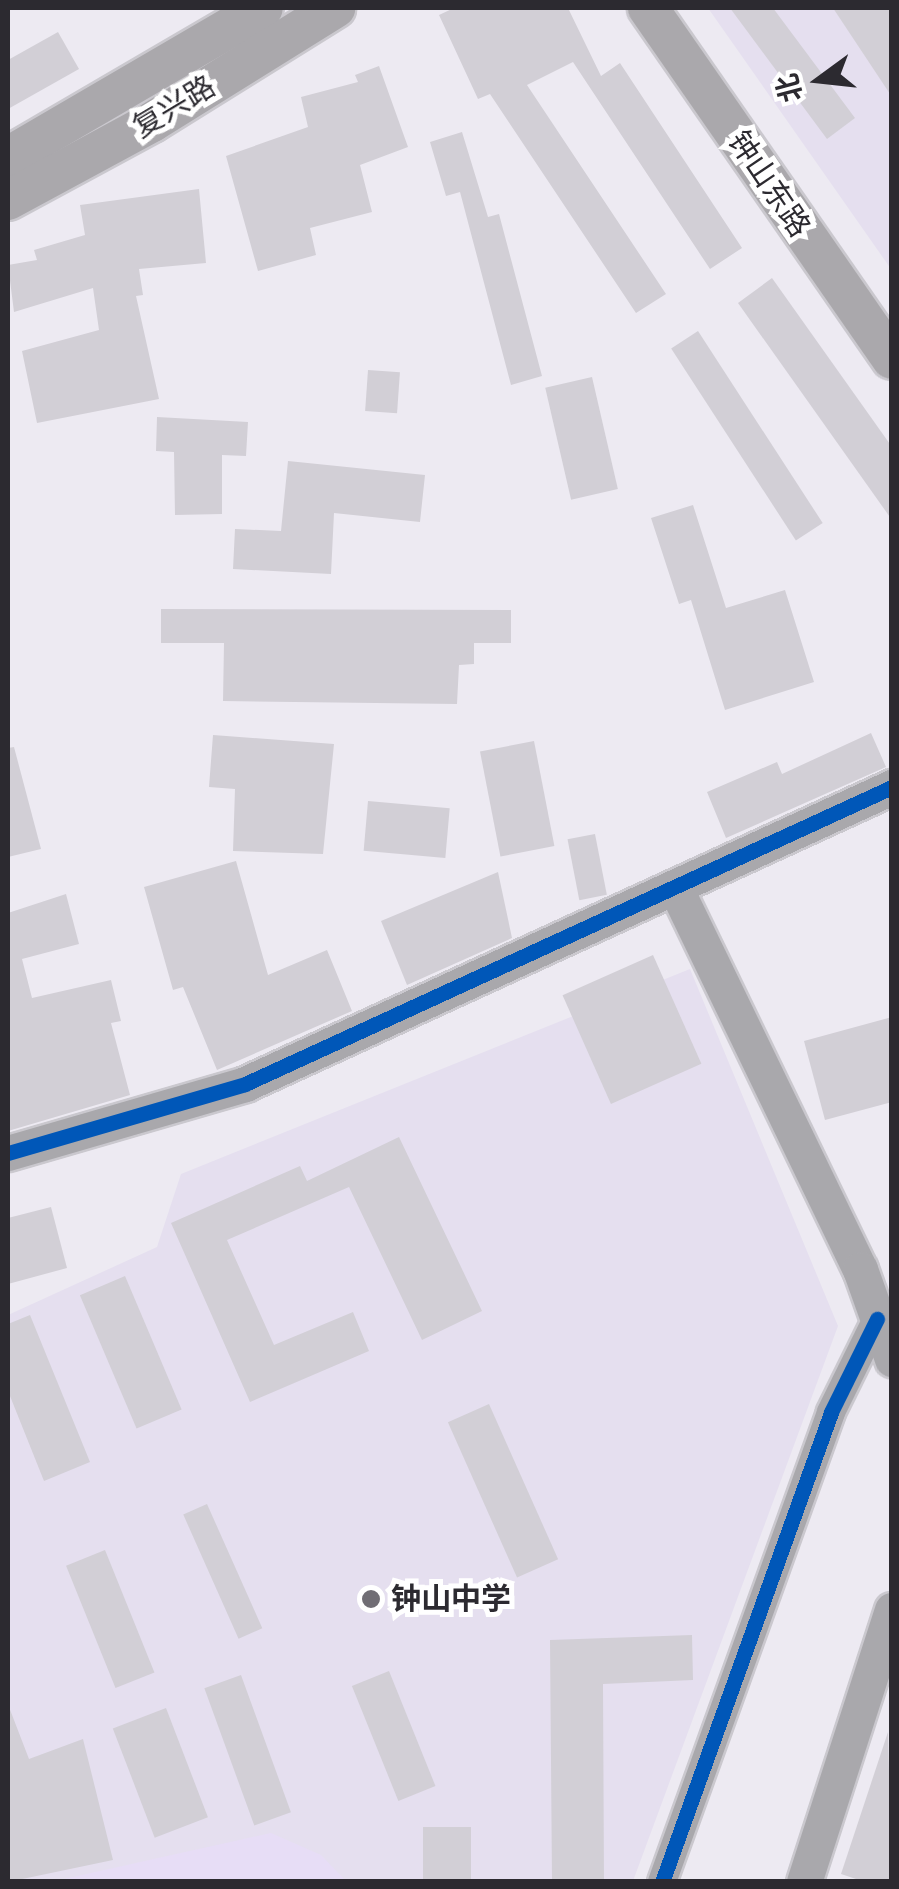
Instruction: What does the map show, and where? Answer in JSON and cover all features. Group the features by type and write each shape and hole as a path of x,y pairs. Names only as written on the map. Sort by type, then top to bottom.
{"main road":[{"name":"复兴路","path":"8,157 262,8"},
{"name":"复兴路","path":"8,200 152,122 336,8"},
{"name":"钟山东路","path":"648,8 892,360"},
{"name":"钟山东路","path":"676,8 892,322"}],"street":[{"path":"8,1153 245,1084 892,787"},
{"path":"675,886 860,1269 892,1359"},
{"path":"662,1882 831,1412 877,1320"},
{"path":"804,1882 892,1610"}],"shaded area":[{"path":"708,8 891,8 891,269"},
{"name":"钟山中学","path":"690,969 838,1326 633,1881 8,1881 8,1315 157,1247 181,1174"},
{"path":"271,1833 321,1855 346,1881 55,1881"}],"building":[{"path":"454,8 568,8 601,76 620,63 742,248 710,269 573,62 527,85 666,294 636,313 490,94 478,99 439,15"},
{"path":"730,8 773,8 855,118 827,139"},
{"path":"833,8 892,8 892,97"},
{"path":"58,32 79,69 8,109 8,60"},
{"path":"379,66 408,147 360,165 372,212 310,228 316,255 258,271 226,156 308,127 301,97 358,82 355,75"},
{"path":"462,132 488,217 499,214 542,376 511,385 460,192 446,196 430,142"},
{"path":"199,189 206,263 139,269 143,295 136,296 159,399 37,423 22,351 99,330 93,288 14,312 8,265 37,260 34,250 85,235 80,205"},
{"path":"772,278 892,447 892,520 738,303"},
{"path":"698,331 823,523 796,540 671,348"},
{"path":"368,370 400,372 397,413 365,411"},
{"path":"592,377 618,489 571,500 545,388"},
{"path":"157,417 248,422 246,456 222,455 222,514 175,515 174,452 156,451"},
{"path":"288,461 425,475 420,522 334,513 331,574 233,569 235,529 281,531"},
{"path":"693,505 726,608 785,590 814,682 725,710 691,600 679,604 651,518"},
{"path":"161,609 511,610 511,643 474,643 474,664 459,665 457,704 223,701 224,643 161,643"},
{"path":"871,733 886,767 726,838 707,792 777,762 782,774"},
{"path":"213,735 334,744 323,854 233,851 235,789 209,787"},
{"path":"534,741 554,846 500,857 480,751"},
{"path":"14,747 41,849 8,857 8,748"},
{"path":"368,801 450,808 445,858 364,851"},
{"path":"595,834 607,895 579,900 568,839"},
{"path":"236,861 268,975 327,950 352,1011 217,1070 183,987 173,990 144,887"},
{"path":"498,872 512,938 407,985 381,921"},
{"path":"66,894 79,944 22,959 32,998 111,980 121,1021 111,1023 130,1095 8,1131 8,913"},
{"path":"653,955 701,1064 611,1104 563,995"},
{"path":"892,1017 892,1102 825,1120 804,1041"},
{"path":"399,1137 482,1311 422,1340 349,1187 227,1240 274,1345 353,1312 369,1351 250,1402 171,1223 300,1166 307,1181"},
{"path":"51,1207 67,1268 8,1284 8,1218"},
{"path":"125,1276 182,1409 137,1429 80,1295"},
{"path":"30,1315 90,1462 44,1481 8,1391 8,1324"},
{"path":"489,1404 558,1559 517,1578 448,1422"},
{"path":"207,1504 262,1628 239,1639 183,1515"},
{"path":"105,1550 154,1672 116,1688 66,1566"},
{"path":"692,1635 693,1680 603,1684 604,1882 552,1882 550,1640"},
{"path":"389,1671 435,1786 398,1801 352,1686"},
{"path":"241,1675 291,1812 254,1826 204,1688"},
{"path":"9,1707 29,1759 83,1739 113,1860 8,1882"},
{"path":"166,1708 208,1817 155,1838 113,1728"},
{"path":"888,1732 892,1882 865,1882 841,1874"},
{"path":"423,1827 471,1827 471,1882 423,1882"}],"cycle path":[{"path":"8,1153 245,1084 892,787"},
{"path":"662,1882 831,1412 877,1319"}],"place":[{"name":"钟山中学","path":"371,1599"}]}
